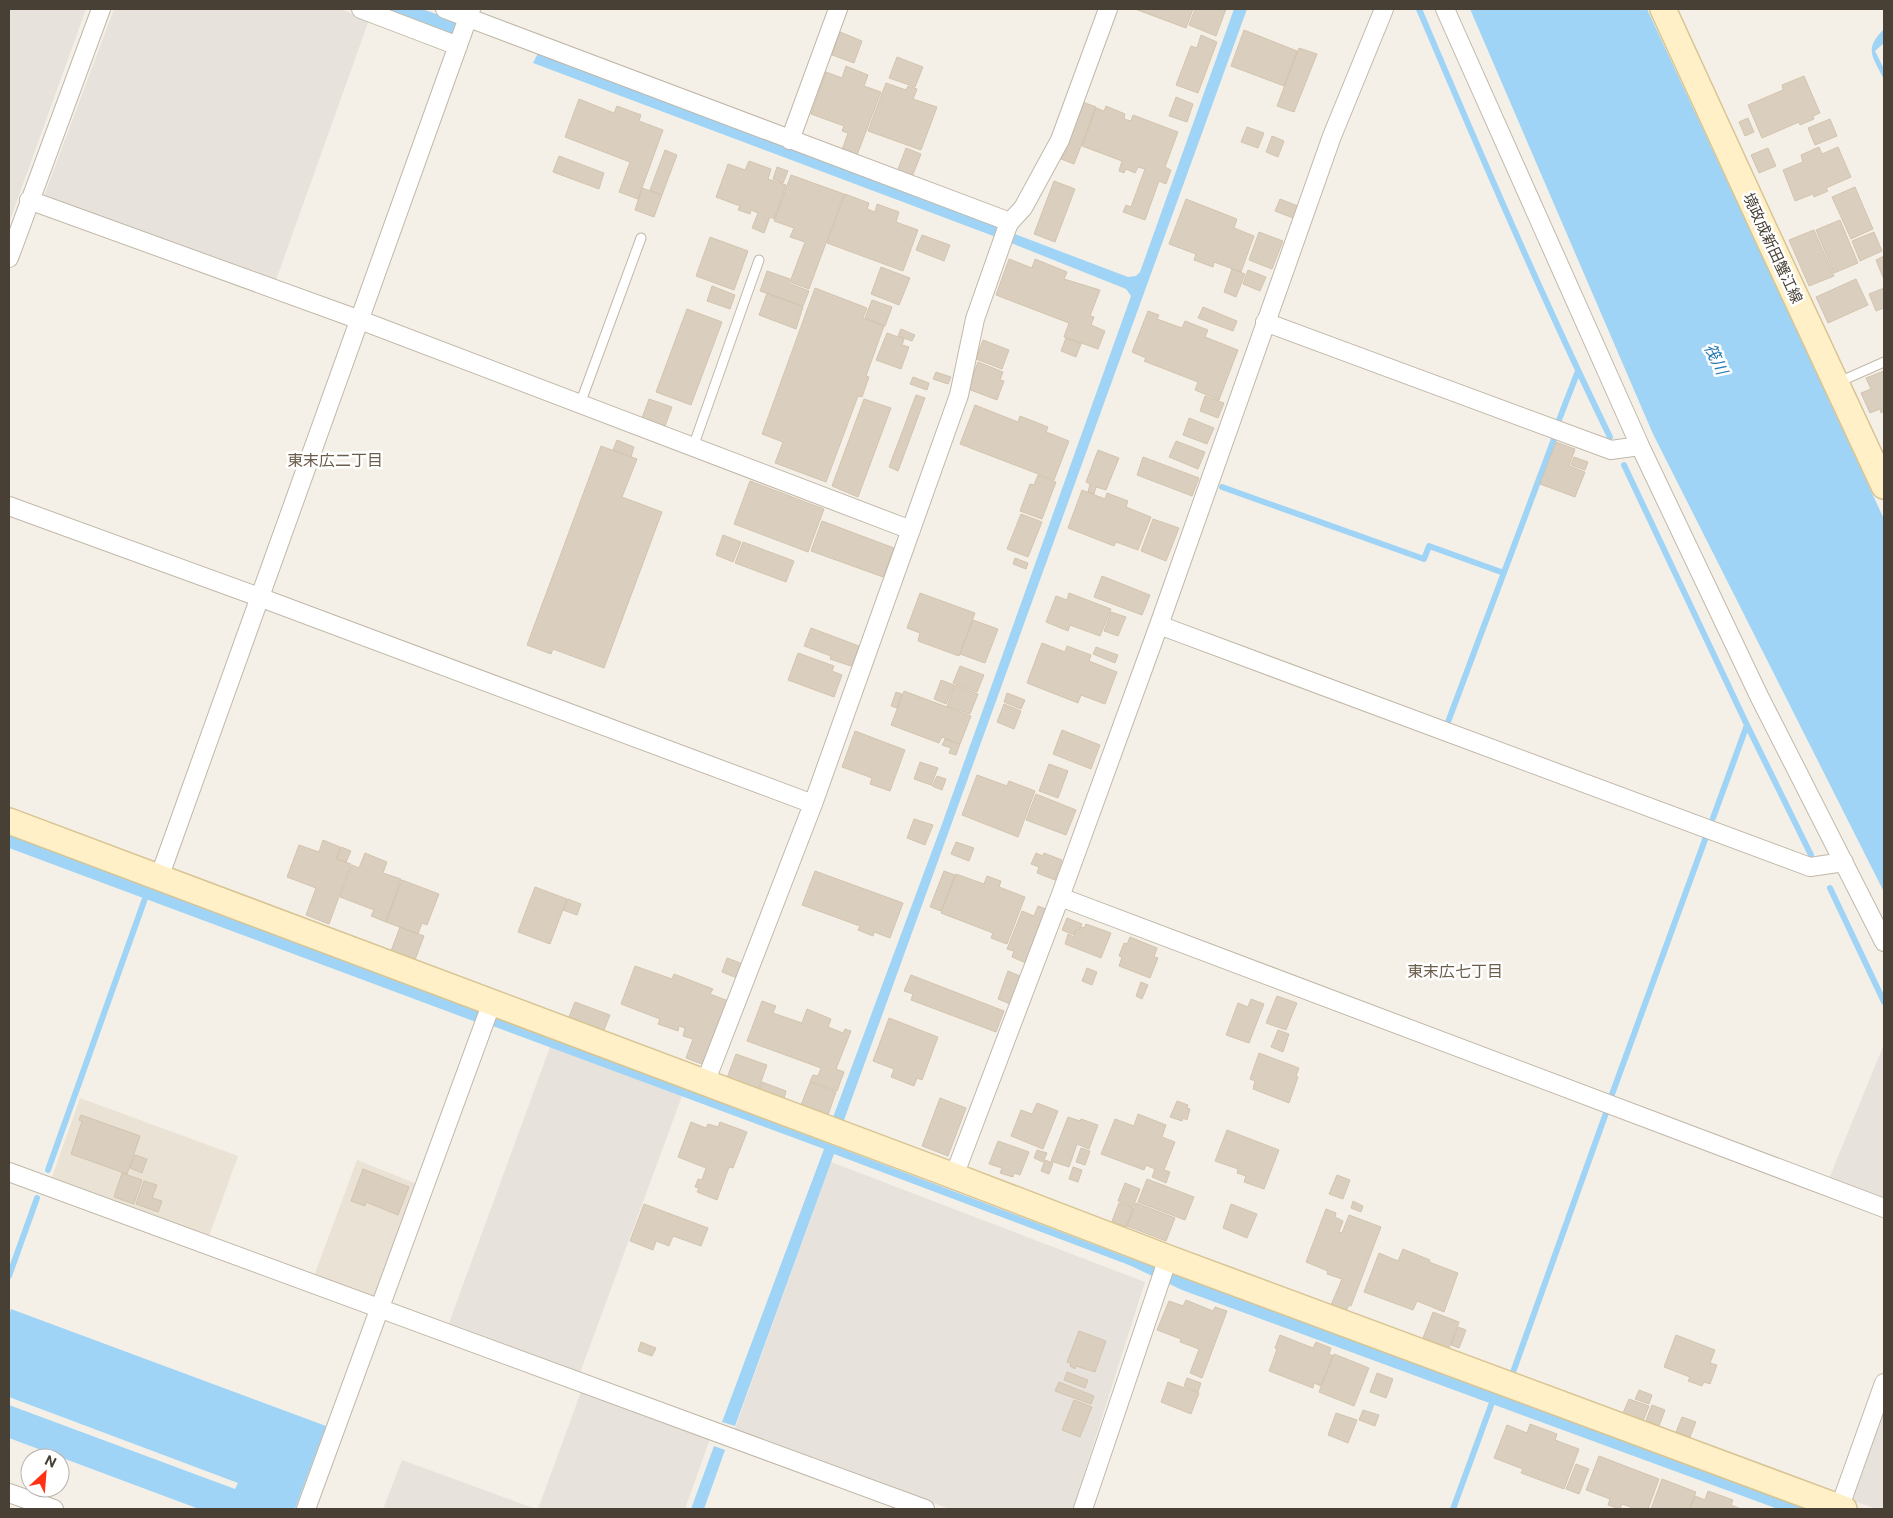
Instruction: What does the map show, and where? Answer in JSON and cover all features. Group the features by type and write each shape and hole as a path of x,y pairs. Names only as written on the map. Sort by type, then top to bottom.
{"street":[{"path":"9,258 101,9"},
{"path":"361,9 458,46"},
{"path":"445,9 470,13 790,140 1006,231"},
{"path":"790,140 838,9"},
{"path":"705,1083 813,804 959,395 975,319 1006,231 1023,208 1060,140 1108,9"},
{"path":"954,1176 1060,897 1159,625 1332,136 1384,9"},
{"path":"1445,9 1640,446 1759,696 1884,942"},
{"name":"境政成新田蟹江線","path":"1663,9 1884,486"},
{"path":"158,878 470,13"},
{"path":"29,200 360,320 911,530"},
{"path":"1265,322 1611,450 1640,446"},
{"path":"9,506 813,804"},
{"path":"1159,625 1810,867 1844,862"},
{"path":"9,821 954,1176 1166,1262 1841,1509 1884,1383"},
{"path":"1060,897 1884,1208"},
{"path":"306,1509 492,1002"},
{"path":"9,1172 925,1509"},
{"path":"1083,1509 1166,1262"},
{"path":"9,1493 54,1509"}],"lane":[{"path":"580,404 641,238"},
{"path":"693,447 759,260"},
{"path":"1836,383 1884,362"}],"shaded area":[{"path":"9,9 86,9 9,223"},
{"path":"114,9 340,9 369,20 275,283 46,199 44,196"},
{"path":"1884,1044 1884,1203 1828,1181"},
{"path":"550,1047 682,1096 580,1373 449,1323"},
{"path":"80,1098 238,1156 209,1236 52,1177"},
{"path":"357,1160 417,1184 380,1292 372,1297 314,1276"},
{"path":"831,1162 1145,1282 1073,1509 950,1509 734,1431"},
{"path":"582,1389 711,1436 685,1509 538,1509"},
{"path":"1884,1409 1884,1509 1877,1509 1851,1500"},
{"path":"402,1460 536,1509 383,1509"}],"water":[{"path":"382,9 422,9 459,22 453,36"},
{"path":"1234,9 1247,9 843,1123 832,1120 942,824 1131,296 1126,289 996,237 533,63 538,53 1128,277 1136,276 1140,272"},
{"name":"筏川","path":"1470,9 1647,9 1884,519 1884,892 1653,434"},
{"path":"1884,29 1884,43 1875,51 1884,69 1884,80 1874,59 1872,48 1874,42"},
{"path":"9,835 479,1011 476,1022 9,848"},
{"path":"493,1016 1132,1259 1809,1509 1778,1509 1182,1290 1129,1265 834,1154 735,1426 722,1422 824,1149 490,1025"},
{"path":"11,1309 326,1426 295,1509 199,1509 70,1461 70,1448 36,1448 9,1438 9,1405 235,1489 238,1483 9,1397 9,1315"},
{"path":"714,1446 725,1450 704,1509 691,1509"}],"building":[{"path":"1135,9 1193,9 1186,28"},
{"path":"1195,9 1226,9 1216,36 1189,25"},
{"path":"1244,30 1297,51 1284,86 1231,66"},
{"path":"840,32 862,41 854,63 832,55"},
{"path":"1201,35 1217,42 1198,93 1176,85 1191,46 1197,48"},
{"path":"1299,48 1317,54 1294,112 1277,106"},
{"path":"897,57 923,67 915,87 889,78"},
{"path":"846,66 868,75 864,86 881,92 857,155 842,150 848,133 842,131 844,126 811,114 826,72 842,78"},
{"path":"1804,76 1820,113 1813,116 1814,119 1800,125 1799,122 1762,138 1748,105 1783,90 1782,85"},
{"path":"886,83 906,90 908,86 917,89 913,99 937,107 921,150 868,131"},
{"path":"1176,97 1193,104 1187,122 1169,116"},
{"path":"579,99 614,113 617,106 641,115 639,121 663,130 638,199 619,192 630,162 565,137"},
{"path":"1083,102 1096,107 1074,164 1061,159"},
{"path":"1106,106 1125,114 1124,119 1131,121 1133,115 1178,132 1165,167 1171,170 1166,184 1159,181 1145,220 1123,212 1126,205 1131,207 1145,169 1138,167 1135,173 1126,169 1124,173 1119,171 1122,161 1082,146 1096,108 1104,111"},
{"path":"1748,118 1754,132 1745,136 1739,122"},
{"path":"1830,119 1837,136 1815,145 1808,128"},
{"path":"1247,127 1264,133 1258,148 1241,142"},
{"path":"1272,136 1284,141 1278,157 1266,152"},
{"path":"1819,147 1822,154 1838,147 1851,177 1826,188 1828,191 1814,197 1813,194 1795,201 1783,170 1803,162 1801,155"},
{"path":"906,148 921,154 912,177 897,172"},
{"path":"1768,148 1776,166 1759,173 1751,155"},
{"path":"665,150 677,155 662,195 650,190"},
{"path":"559,156 604,173 599,189 553,172"},
{"path":"749,161 771,169 768,179 786,185 774,219 770,217 764,233 752,228 758,213 751,210 750,214 738,210 740,206 716,197 728,164 745,170"},
{"path":"777,167 788,171 783,183 773,179"},
{"path":"791,175 844,194 809,289 790,282 805,242 790,237 794,228 774,221"},
{"path":"1054,181 1075,189 1055,242 1034,234"},
{"path":"1855,187 1873,229 1851,239 1832,197"},
{"path":"642,188 662,195 654,217 635,210"},
{"path":"845,194 869,203 867,209 875,212 877,204 899,212 896,222 918,230 903,271 827,243"},
{"path":"1186,199 1237,219 1234,228 1254,236 1241,272 1214,262 1213,267 1194,260 1196,254 1169,244"},
{"path":"1280,199 1298,206 1293,218 1275,211"},
{"path":"1840,220 1858,263 1834,273 1816,230"},
{"path":"1814,230 1834,276 1809,286 1789,240"},
{"path":"1259,232 1283,241 1272,269 1249,260"},
{"path":"1874,232 1882,251 1860,261 1852,241"},
{"path":"922,235 950,245 944,261 916,250"},
{"path":"710,237 748,251 734,290 696,276"},
{"path":"1884,256 1884,280 1876,260"},
{"path":"1009,259 1032,268 1035,259 1067,272 1064,279 1100,290 1090,316 1094,317 1091,325 1105,331 1098,349 1064,337 1069,323 996,295"},
{"path":"881,267 910,278 899,305 871,294"},
{"path":"1232,269 1245,274 1236,297 1224,292"},
{"path":"1248,270 1266,277 1260,291 1243,284"},
{"path":"767,271 790,279 788,283 809,291 803,306 760,291"},
{"path":"1856,279 1868,305 1828,323 1816,297"},
{"path":"712,286 735,295 730,309 707,301"},
{"path":"815,288 867,308 863,318 884,326 866,376 869,377 862,397 858,396 826,482 775,463 783,442 762,434"},
{"path":"1884,288 1884,308 1876,311 1869,294"},
{"path":"767,293 803,307 796,329 759,315"},
{"path":"872,300 892,307 885,326 865,318"},
{"path":"1203,307 1237,321 1233,331 1198,318"},
{"path":"687,309 722,322 691,405 656,392"},
{"path":"1148,311 1159,315 1157,319 1182,328 1185,321 1208,330 1205,337 1238,350 1219,400 1195,390 1198,382 1144,361 1146,358 1132,352"},
{"path":"901,329 915,335 912,341 898,336"},
{"path":"887,333 904,339 902,345 909,347 901,369 876,360"},
{"path":"1066,338 1081,344 1076,357 1061,351"},
{"path":"983,340 1009,350 1002,369 976,359"},
{"path":"978,362 1003,372 1000,380 1004,381 997,400 968,389"},
{"path":"1884,371 1884,411 1881,413 1880,409 1870,413 1861,393 1871,389 1866,378"},
{"path":"936,372 951,377 948,384 933,379"},
{"path":"913,377 929,383 927,390 910,384"},
{"path":"916,395 925,398 898,471 889,467"},
{"path":"1205,396 1224,403 1218,418 1200,411"},
{"path":"649,399 672,407 665,426 642,418"},
{"path":"864,399 891,408 858,497 832,486"},
{"path":"975,405 1018,422 1020,416 1048,427 1046,432 1069,441 1054,480 960,444"},
{"path":"1189,418 1214,428 1207,444 1183,435"},
{"path":"617,440 634,447 631,457 613,450"},
{"path":"1176,441 1205,452 1198,469 1169,457"},
{"path":"1556,442 1575,449 1569,466 1585,472 1575,497 1540,484"},
{"path":"601,446 637,459 622,497 662,512 604,668 553,649 551,654 527,645"},
{"path":"1098,450 1119,458 1106,490 1096,487 1094,494 1088,492 1090,484 1086,482"},
{"path":"1143,457 1199,478 1192,496 1137,475"},
{"path":"1574,457 1588,462 1585,470 1571,465"},
{"path":"1038,475 1056,482 1042,519 1020,511 1030,484 1034,485"},
{"path":"750,481 824,509 808,552 734,524"},
{"path":"1082,490 1105,499 1107,493 1128,501 1126,507 1151,517 1138,550 1116,542 1114,546 1068,528"},
{"path":"1021,514 1042,522 1028,557 1007,549"},
{"path":"1153,519 1179,528 1166,561 1141,551"},
{"path":"822,521 894,548 883,577 811,551"},
{"path":"723,535 741,542 733,562 716,555"},
{"path":"743,542 794,561 786,582 735,563"},
{"path":"1015,558 1028,563 1026,569 1013,564"},
{"path":"1102,576 1150,595 1142,615 1094,597"},
{"path":"920,593 975,613 959,656 918,641 920,633 907,628"},
{"path":"1069,593 1111,609 1100,636 1070,625 1068,631 1046,622 1056,596 1067,600"},
{"path":"1111,612 1126,617 1118,636 1104,631"},
{"path":"973,620 998,629 985,663 960,654"},
{"path":"811,628 859,646 851,666 830,659 831,656 804,646"},
{"path":"1042,643 1065,652 1067,646 1091,655 1089,661 1117,672 1105,704 1081,695 1078,703 1027,683"},
{"path":"1096,647 1118,655 1115,663 1093,654"},
{"path":"798,653 834,666 832,671 842,675 834,697 788,680"},
{"path":"960,666 984,675 977,692 953,683"},
{"path":"941,680 954,685 946,704 934,699"},
{"path":"955,685 978,694 970,714 947,706"},
{"path":"904,691 971,716 960,744 942,737 939,743 891,725"},
{"path":"896,692 902,694 897,708 891,706"},
{"path":"1007,693 1025,700 1021,709 1004,702"},
{"path":"1004,704 1021,711 1014,729 997,722"},
{"path":"1062,730 1100,745 1091,769 1053,754"},
{"path":"855,731 905,750 890,791 870,784 872,778 842,767"},
{"path":"945,739 960,744 956,755 949,753 951,748 942,745"},
{"path":"920,762 938,768 931,785 914,779"},
{"path":"1049,764 1068,771 1058,798 1039,791"},
{"path":"977,775 1007,786 1009,781 1035,791 1018,837 962,815"},
{"path":"937,776 946,779 942,790 932,786"},
{"path":"1036,794 1076,810 1066,835 1026,820"},
{"path":"914,819 933,825 925,845 907,838"},
{"path":"323,840 340,847 336,859 351,864 329,924 306,915 316,888 287,877 299,845 319,852"},
{"path":"956,842 974,848 969,861 951,854"},
{"path":"341,847 351,851 346,862 337,859"},
{"path":"365,853 387,862 383,873 401,879 386,922 371,916 374,910 340,897 352,865 359,868"},
{"path":"1036,853 1043,856 1044,853 1062,860 1055,880 1037,873 1039,867 1031,864"},
{"path":"815,871 903,903 890,938 874,932 873,936 858,930 860,926 802,905"},
{"path":"944,871 955,875 941,911 930,907"},
{"path":"956,874 984,884 987,876 1001,881 999,887 1025,897 1007,944 991,938 993,933 941,913"},
{"path":"402,880 439,894 427,925 422,923 418,934 386,922"},
{"path":"535,887 567,899 550,944 518,932"},
{"path":"568,899 581,904 577,915 563,910"},
{"path":"1038,906 1046,909 1026,963 1012,957 1014,951 1007,949 1022,911 1034,916"},
{"path":"1067,918 1082,924 1079,931 1076,930 1074,935 1062,930"},
{"path":"1086,924 1111,933 1101,958 1065,944 1068,934 1074,937 1076,931 1079,933"},
{"path":"400,927 424,936 415,960 391,951"},
{"path":"1130,937 1157,948 1154,957 1158,958 1150,978 1119,966 1122,957 1119,956 1124,943 1127,944"},
{"path":"727,958 743,964 737,978 722,972"},
{"path":"635,966 672,979 674,974 713,989 710,994 731,1002 707,1066 686,1058 693,1039 683,1036 685,1028 679,1026 678,1031 658,1024 660,1019 621,1004"},
{"path":"1087,968 1097,972 1092,985 1082,981"},
{"path":"1008,971 1020,976 1010,1004 998,999"},
{"path":"911,975 1004,1011 996,1032 911,1000 913,994 904,991"},
{"path":"1141,982 1148,985 1142,999 1136,996"},
{"path":"1277,996 1297,1003 1286,1030 1266,1023"},
{"path":"1251,999 1264,1004 1249,1043 1226,1035 1238,1003 1248,1007"},
{"path":"762,1001 776,1006 773,1013 802,1023 807,1009 831,1019 828,1027 843,1033 845,1029 851,1031 836,1069 844,1072 837,1091 810,1081 813,1075 818,1076 821,1068 747,1041"},
{"path":"575,1002 610,1015 602,1035 567,1022"},
{"path":"889,1018 938,1037 922,1080 917,1078 914,1086 891,1077 894,1069 873,1061"},
{"path":"1278,1030 1289,1034 1283,1052 1271,1047"},
{"path":"1259,1053 1299,1068 1296,1076 1298,1077 1289,1103 1253,1089 1255,1081 1250,1079"},
{"path":"736,1054 767,1065 758,1090 727,1078"},
{"path":"762,1082 786,1091 784,1099 759,1090"},
{"path":"810,1082 836,1092 828,1115 801,1105"},
{"path":"940,1098 966,1108 948,1156 922,1146"},
{"path":"1177,1101 1188,1105 1187,1108 1190,1109 1187,1120 1183,1118 1182,1121 1170,1117"},
{"path":"1037,1103 1058,1111 1043,1149 1011,1136 1021,1110 1032,1114"},
{"path":"1138,1114 1166,1125 1162,1137 1175,1142 1164,1170 1170,1172 1166,1183 1152,1177 1155,1169 1146,1165 1144,1170 1101,1154 1115,1119 1134,1126"},
{"path":"81,1115 140,1136 127,1174 71,1154 82,1121 79,1120"},
{"path":"1068,1117 1098,1125 1089,1149 1077,1144 1069,1167 1051,1161"},
{"path":"691,1122 706,1128 708,1124 718,1127 720,1122 747,1132 733,1168 729,1167 717,1200 697,1192 699,1188 695,1187 698,1179 702,1180 706,1168 678,1157"},
{"path":"1227,1130 1279,1150 1264,1189 1244,1182 1246,1176 1237,1173 1238,1169 1215,1161"},
{"path":"998,1141 1029,1152 1020,1175 1014,1173 1013,1177 1000,1173 1002,1168 989,1164"},
{"path":"1081,1148 1090,1151 1085,1165 1076,1162"},
{"path":"1037,1150 1047,1153 1043,1162 1034,1158"},
{"path":"135,1155 147,1159 142,1173 130,1168"},
{"path":"1045,1160 1053,1163 1049,1174 1041,1171"},
{"path":"1073,1167 1082,1170 1078,1182 1069,1179"},
{"path":"363,1169 409,1187 398,1215 366,1202 365,1206 351,1201"},
{"path":"122,1173 142,1180 134,1204 114,1197"},
{"path":"1337,1175 1350,1180 1343,1199 1329,1194"},
{"path":"1147,1179 1194,1197 1185,1220 1138,1202"},
{"path":"144,1181 157,1185 152,1198 162,1201 158,1212 136,1204"},
{"path":"1125,1183 1140,1189 1133,1207 1118,1201"},
{"path":"1353,1201 1363,1206 1361,1212 1351,1208"},
{"path":"1119,1203 1133,1208 1126,1227 1112,1221"},
{"path":"1136,1203 1175,1218 1166,1241 1127,1226"},
{"path":"644,1204 708,1228 701,1246 673,1236 669,1246 656,1241 653,1250 630,1241"},
{"path":"1231,1204 1257,1214 1247,1238 1223,1228"},
{"path":"1326,1209 1336,1213 1335,1217 1343,1221 1339,1232 1342,1233 1349,1215 1381,1227 1351,1306 1349,1305 1346,1311 1331,1305 1342,1279 1327,1274 1328,1271 1306,1262"},
{"path":"1403,1249 1430,1260 1429,1262 1458,1273 1444,1312 1417,1301 1413,1310 1364,1292 1379,1253 1398,1261"},
{"path":"1186,1300 1213,1311 1215,1307 1227,1311 1202,1378 1190,1373 1199,1349 1180,1342 1181,1339 1157,1330 1169,1301 1183,1306"},
{"path":"1433,1312 1459,1322 1449,1348 1423,1338"},
{"path":"1458,1327 1466,1330 1459,1348 1451,1345"},
{"path":"1079,1331 1106,1341 1095,1372 1076,1366 1075,1369 1070,1366 1071,1363 1067,1362"},
{"path":"1280,1335 1313,1348 1316,1342 1331,1348 1329,1354 1333,1356 1321,1386 1314,1383 1313,1388 1269,1371"},
{"path":"1676,1335 1715,1350 1710,1363 1717,1365 1710,1384 1704,1382 1702,1386 1688,1381 1690,1377 1664,1367"},
{"path":"641,1342 656,1348 652,1356 638,1351"},
{"path":"1334,1354 1369,1368 1354,1406 1319,1392"},
{"path":"1067,1372 1088,1380 1085,1388 1064,1380"},
{"path":"1377,1373 1393,1379 1386,1398 1370,1392"},
{"path":"1187,1378 1201,1383 1198,1392 1184,1386"},
{"path":"1059,1382 1094,1396 1091,1404 1055,1391"},
{"path":"1168,1382 1199,1393 1191,1414 1161,1402"},
{"path":"1639,1390 1652,1395 1649,1404 1635,1399"},
{"path":"1629,1399 1649,1406 1643,1421 1623,1413"},
{"path":"1074,1400 1092,1407 1080,1437 1062,1430"},
{"path":"1652,1405 1665,1410 1659,1426 1646,1420"},
{"path":"1363,1410 1379,1415 1375,1426 1359,1420"},
{"path":"1336,1413 1357,1420 1348,1443 1328,1435"},
{"path":"1682,1417 1696,1422 1690,1437 1676,1432"},
{"path":"1530,1424 1557,1434 1555,1440 1579,1449 1564,1489 1521,1473 1523,1469 1494,1458 1507,1425 1527,1433"},
{"path":"1599,1456 1659,1479 1648,1509 1636,1509 1622,1504 1620,1509 1608,1505 1610,1499 1586,1490"},
{"path":"1576,1464 1589,1469 1579,1494 1566,1489"},
{"path":"1662,1479 1696,1492 1689,1509 1651,1509"},
{"path":"1708,1491 1733,1500 1731,1505 1741,1509 1690,1509 1695,1496 1705,1500"}],"waterway":[{"path":"1419,9 1512,225 1610,437"},
{"path":"1559,420 1578,371"},
{"path":"1448,722 1554,439"},
{"path":"1624,465 1747,725 1811,855"},
{"path":"1222,487 1424,559 1429,546 1504,573"},
{"path":"1713,818 1747,725"},
{"path":"1611,1097 1706,837"},
{"path":"1830,888 1884,1002"},
{"path":"48,1170 147,893"},
{"path":"1512,1375 1606,1113"},
{"path":"9,1276 37,1198"},
{"path":"1453,1509 1494,1397"}],"district":[{"name":"東末広二丁目","path":"335,460"},
{"name":"東末広七丁目","path":"1455,971"}]}
